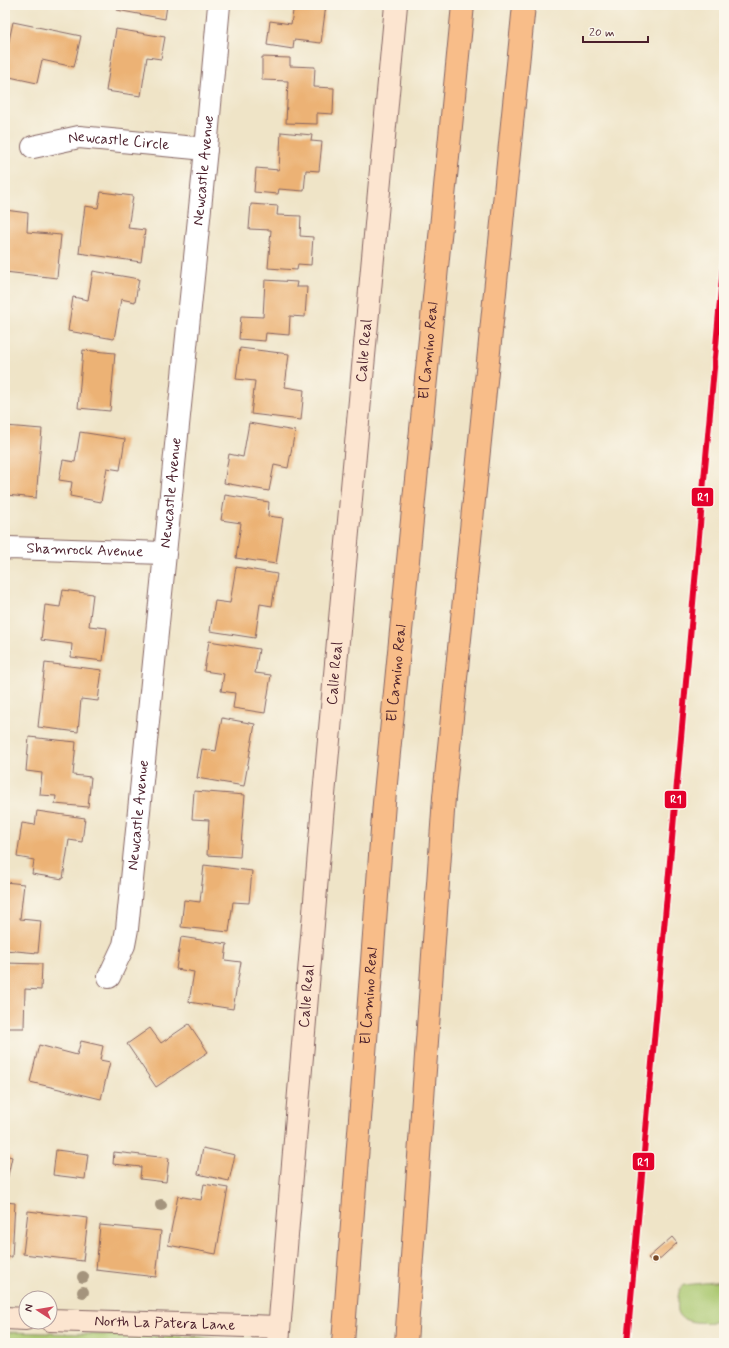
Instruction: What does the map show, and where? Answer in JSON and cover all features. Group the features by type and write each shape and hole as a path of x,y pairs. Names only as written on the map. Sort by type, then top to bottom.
{"highway":[{"name":"El Camino Real","path":"343,1343 385,796 463,5"},
{"path":"406,1343 444,797 524,5"}],"main road":[{"name":"Calle Real","path":"279,1335 321,825 396,5"},
{"path":"5,1318 18,1319"},
{"name":"North La Patera Lane","path":"58,1321 279,1335"}],"street":[{"name":"Newcastle Avenue","path":"109,977 124,944 127,929 206,149 219,5"},
{"name":"Newcastle Circle","path":"33,147 79,137 206,149"},
{"name":"Shamrock Avenue","path":"5,549 164,553"}],"green space":[{"path":"724,1281 724,1321 698,1322 685,1319 681,1316 678,1311 678,1298 682,1286"},
{"path":"5,1332 201,1337 219,1340 226,1343 5,1343"}],"building":[{"path":"118,5 167,5 165,19 117,10"},
{"path":"294,5 326,5 321,43 294,40 293,49 267,45 270,21 291,24"},
{"path":"13,22 81,36 74,67 42,60 37,83 5,76 5,59"},
{"path":"116,29 165,37 161,59 147,57 141,96 106,91"},
{"path":"262,57 290,58 290,66 315,67 314,87 334,88 333,114 317,113 317,124 286,123 288,81 262,80"},
{"path":"281,132 312,135 311,141 322,142 319,171 306,170 304,191 279,189 278,194 254,192 256,168 279,170"},
{"path":"101,192 133,196 128,228 145,230 141,262 79,253 85,206 98,208"},
{"path":"251,204 278,206 277,215 301,216 300,236 313,237 311,265 298,264 297,270 268,268 271,230 249,229"},
{"path":"5,210 28,213 27,232 61,235 57,278 5,272"},
{"path":"93,271 139,279 135,302 121,299 114,339 68,331 73,297 88,300"},
{"path":"265,280 297,282 296,287 307,287 305,317 290,316 289,335 266,333 265,341 239,339 241,316 263,317"},
{"path":"240,348 289,354 285,387 304,390 301,420 251,414 255,381 236,379"},
{"path":"83,350 115,353 110,411 78,408"},
{"path":"249,423 295,431 288,468 274,465 269,491 224,483 229,454 243,457"},
{"path":"5,426 42,429 36,498 6,495 7,480 5,480"},
{"path":"80,432 125,439 120,470 107,468 101,502 70,496 72,482 59,480 63,460 75,462"},
{"path":"225,495 269,502 268,516 283,518 276,564 236,558 241,523 221,520"},
{"path":"236,567 277,574 272,606 260,604 255,638 210,631 215,601 230,603"},
{"path":"63,590 93,594 89,626 107,628 103,661 71,657 72,644 41,640 45,605 60,607"},
{"path":"5,614 8,615 6,627 5,627"},
{"path":"209,641 259,649 255,673 271,675 265,713 233,708 235,693 221,691 224,674 204,671"},
{"path":"45,663 102,670 98,701 81,699 78,732 38,727"},
{"path":"222,718 255,724 244,786 197,778 202,749 216,751"},
{"path":"29,737 76,742 73,775 91,777 88,807 55,804 56,796 40,795 42,773 26,771"},
{"path":"194,791 245,795 240,857 207,855 209,820 192,819"},
{"path":"37,811 85,818 82,842 69,840 63,879 32,874 34,860 17,857 22,823 35,825"},
{"path":"204,865 252,871 249,903 233,902 229,932 181,927 184,900 200,902"},
{"path":"5,882 24,884 20,919 41,921 38,953 5,950"},
{"path":"181,937 227,944 225,960 241,962 233,1009 189,1002 194,972 176,969"},
{"path":"5,963 42,964 41,990 25,989 24,1028 5,1028"},
{"path":"189,1024 208,1052 156,1087 127,1044 150,1028 161,1043"},
{"path":"81,1041 103,1046 100,1060 110,1062 101,1099 30,1082 39,1045 77,1055"},
{"path":"203,1148 235,1155 229,1181 198,1174"},
{"path":"56,1150 88,1154 85,1179 53,1175"},
{"path":"114,1152 169,1158 166,1182 140,1179 141,1167 113,1164"},
{"path":"5,1155 12,1157 7,1180 5,1180"},
{"path":"204,1184 228,1188 216,1254 168,1245 178,1196 201,1200"},
{"path":"5,1202 15,1203 12,1257 5,1257"},
{"path":"28,1211 88,1218 83,1261 23,1254"},
{"path":"100,1225 161,1231 156,1277 96,1270"},
{"path":"672,1237 677,1243 654,1264 648,1258"}],"transit line":[{"name":"R1","path":"627,1343 724,256"}]}
